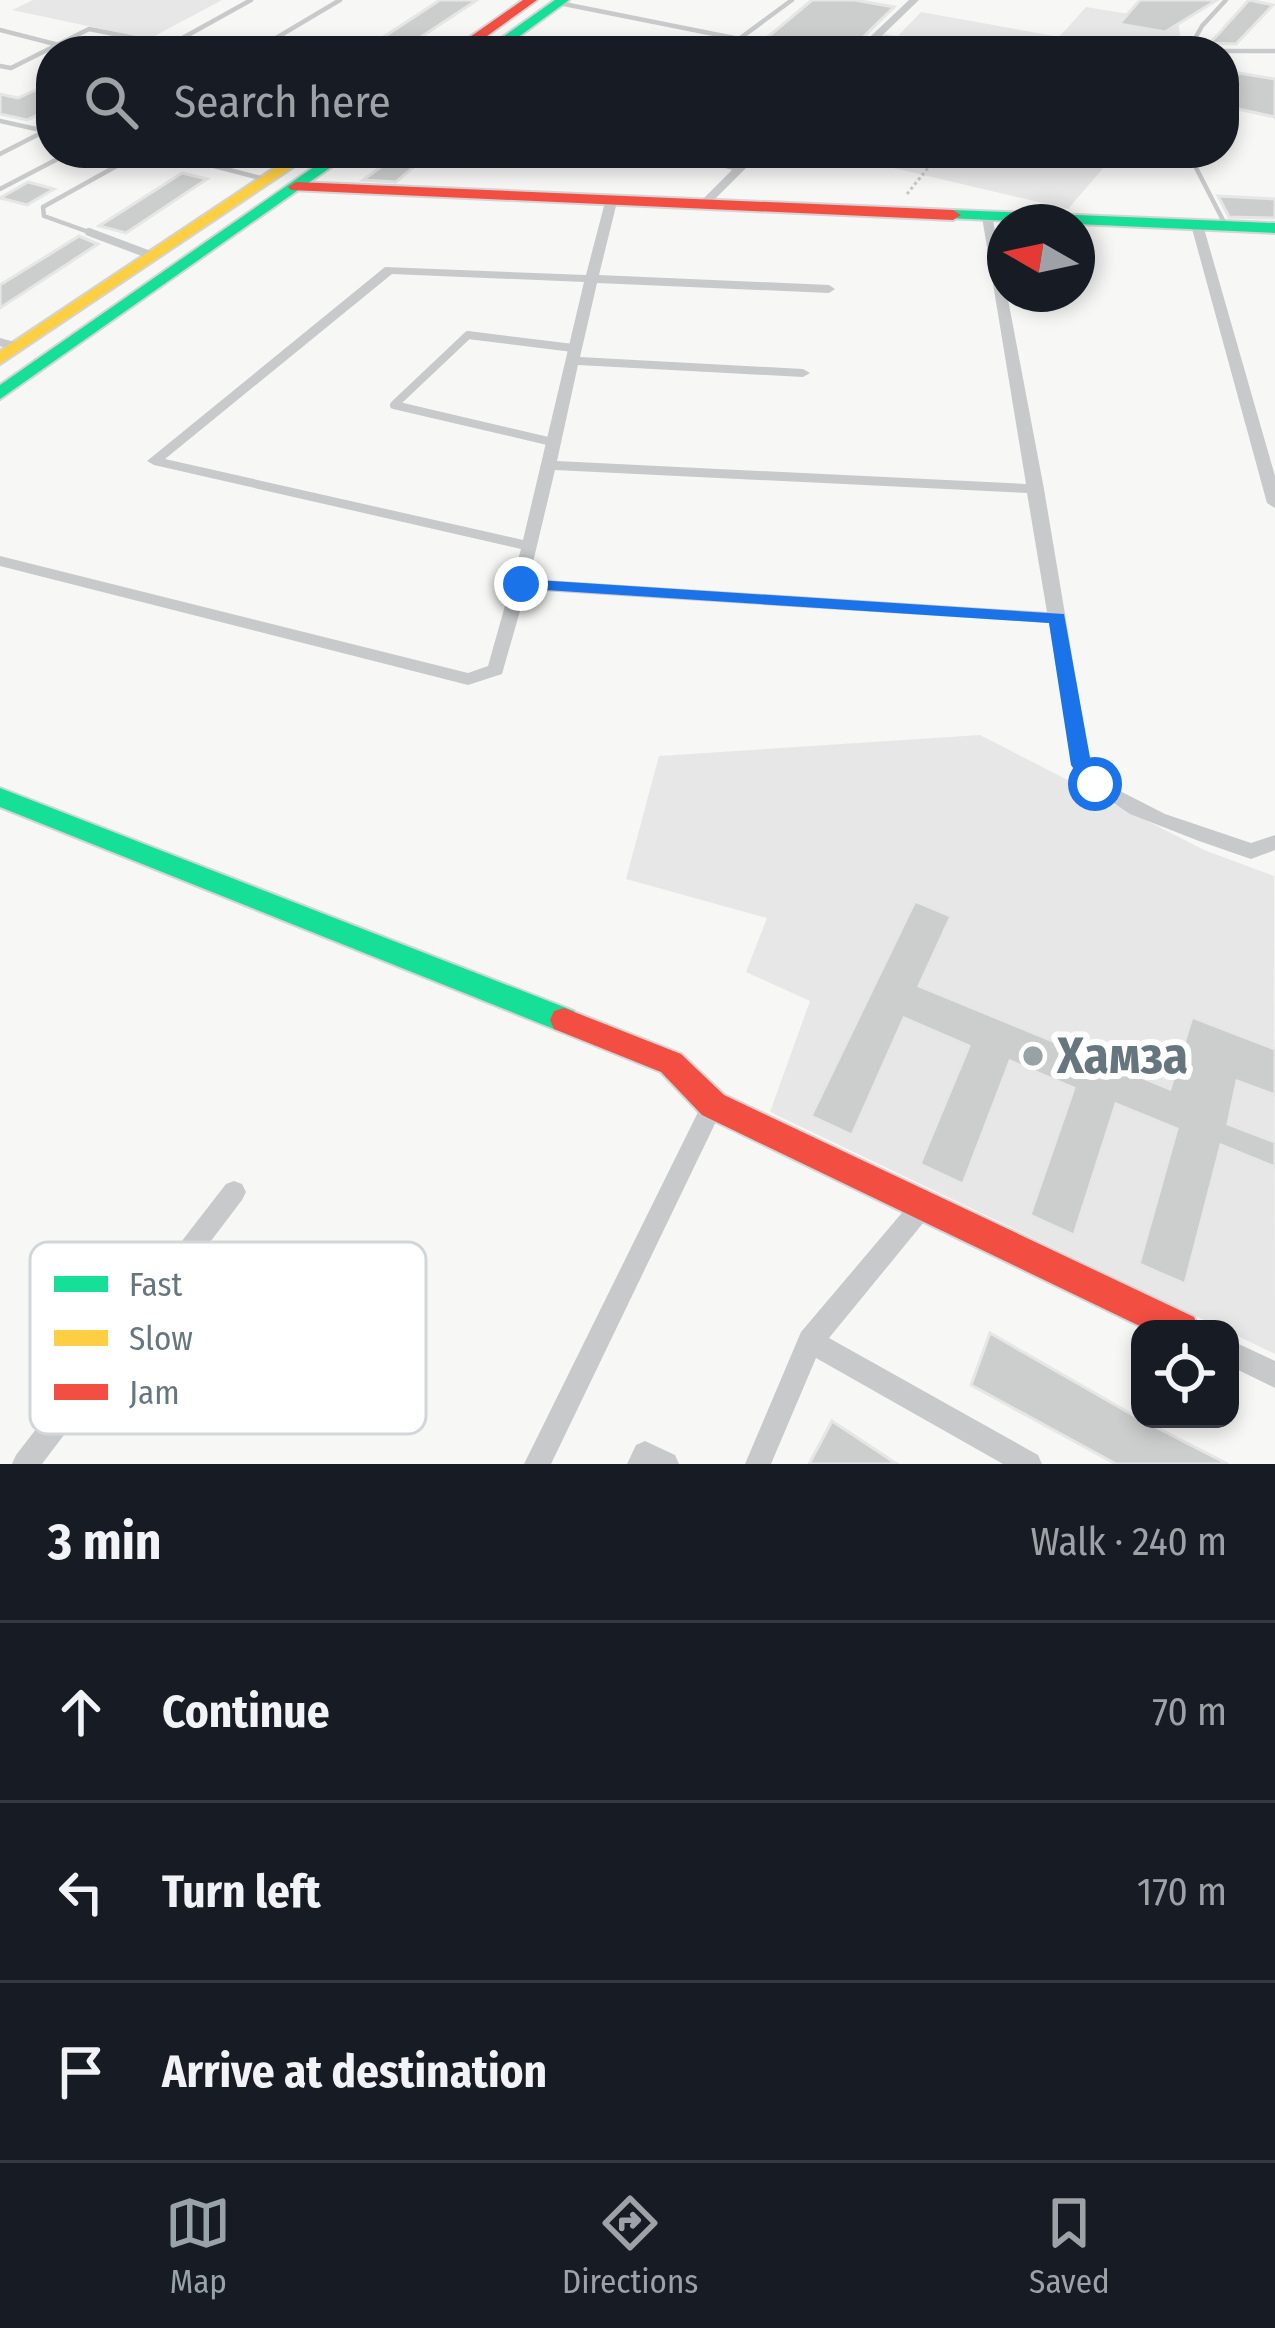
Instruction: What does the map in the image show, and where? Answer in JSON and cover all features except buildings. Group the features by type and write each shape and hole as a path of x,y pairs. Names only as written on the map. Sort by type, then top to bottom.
{"street":[{"path":"479,36 532,0"},
{"path":"876,36 914,0"},
{"path":"512,36 561,2"},
{"path":"6,349 285,168"},
{"path":"0,393 323,168"},
{"path":"703,205 739,170"},
{"path":"296,187 987,217"},
{"path":"0,561 468,679 496,670 551,465 552,442 611,202"},
{"path":"1095,221 1275,228"},
{"path":"1197,225 1275,503"},
{"path":"529,546 154,460 389,270 829,289"},
{"path":"1005,312 1081,765 1095,784 1119,801 1251,851 1275,842"},
{"path":"573,355 803,373"},
{"path":"551,465 1036,489"},
{"path":"521,584 1057,618"},
{"path":"0,796 671,1063 712,1106 1164,1320"},
{"path":"537,1464 712,1106"},
{"path":"196,1242 234,1192"},
{"path":"758,1464 810,1341 925,1203"},
{"path":"810,1341 1029,1464"},
{"path":"1239,1357 1275,1375"},
{"path":"25,1464 48,1434"},
{"path":"640,1464 645,1454 666,1464"}],"lane":[{"path":"186,36 251,0"},
{"path":"279,36 340,0"},
{"path":"743,36 792,0"},
{"path":"1199,36 1226,0"},
{"path":"561,2 709,36"},
{"path":"75,36 89,29 124,36"},
{"path":"0,30 36,39"},
{"path":"1239,51 1275,51"},
{"path":"0,70 36,56"},
{"path":"0,122 36,126"},
{"path":"0,154 36,134"},
{"path":"0,189 40,168"},
{"path":"113,168 44,207 44,216 153,256"},
{"path":"228,168 268,180"},
{"path":"732,168 739,170"},
{"path":"1196,168 1226,226"},
{"path":"552,442 394,405 467,335 573,355"}],"path":[{"path":"891,213 928,168"}],"shaded area":[{"path":"33,0 222,0 155,36 12,10"},
{"path":"1086,7 1178,22 1180,36 1060,36"},
{"path":"921,12 1053,36 898,36"},
{"path":"894,168 1103,168 1072,204 1047,204"},
{"name":"Хамза","path":"980,735 1204,850 1274,876 1275,1354 1239,1337 1239,1320 1204,1320 770,1112 810,1001 746,972 767,918 626,879 659,756"}],"traffic: fast":[{"path":"511,36 563,0"},
{"path":"0,393 322,168"},
{"path":"953,215 1275,228"},
{"path":"0,797 564,1020"}],"traffic: slow":[{"path":"0,359 285,168"}],"traffic: jam":[{"path":"479,36 531,0"},
{"path":"296,187 953,215"},
{"path":"564,1020 671,1063 713,1105 1163,1320"}],"place":[{"name":"Хамза","path":"1033,1056"}],"route":[{"path":"521,584 1057,618 1081,765 1095,784"}]}
